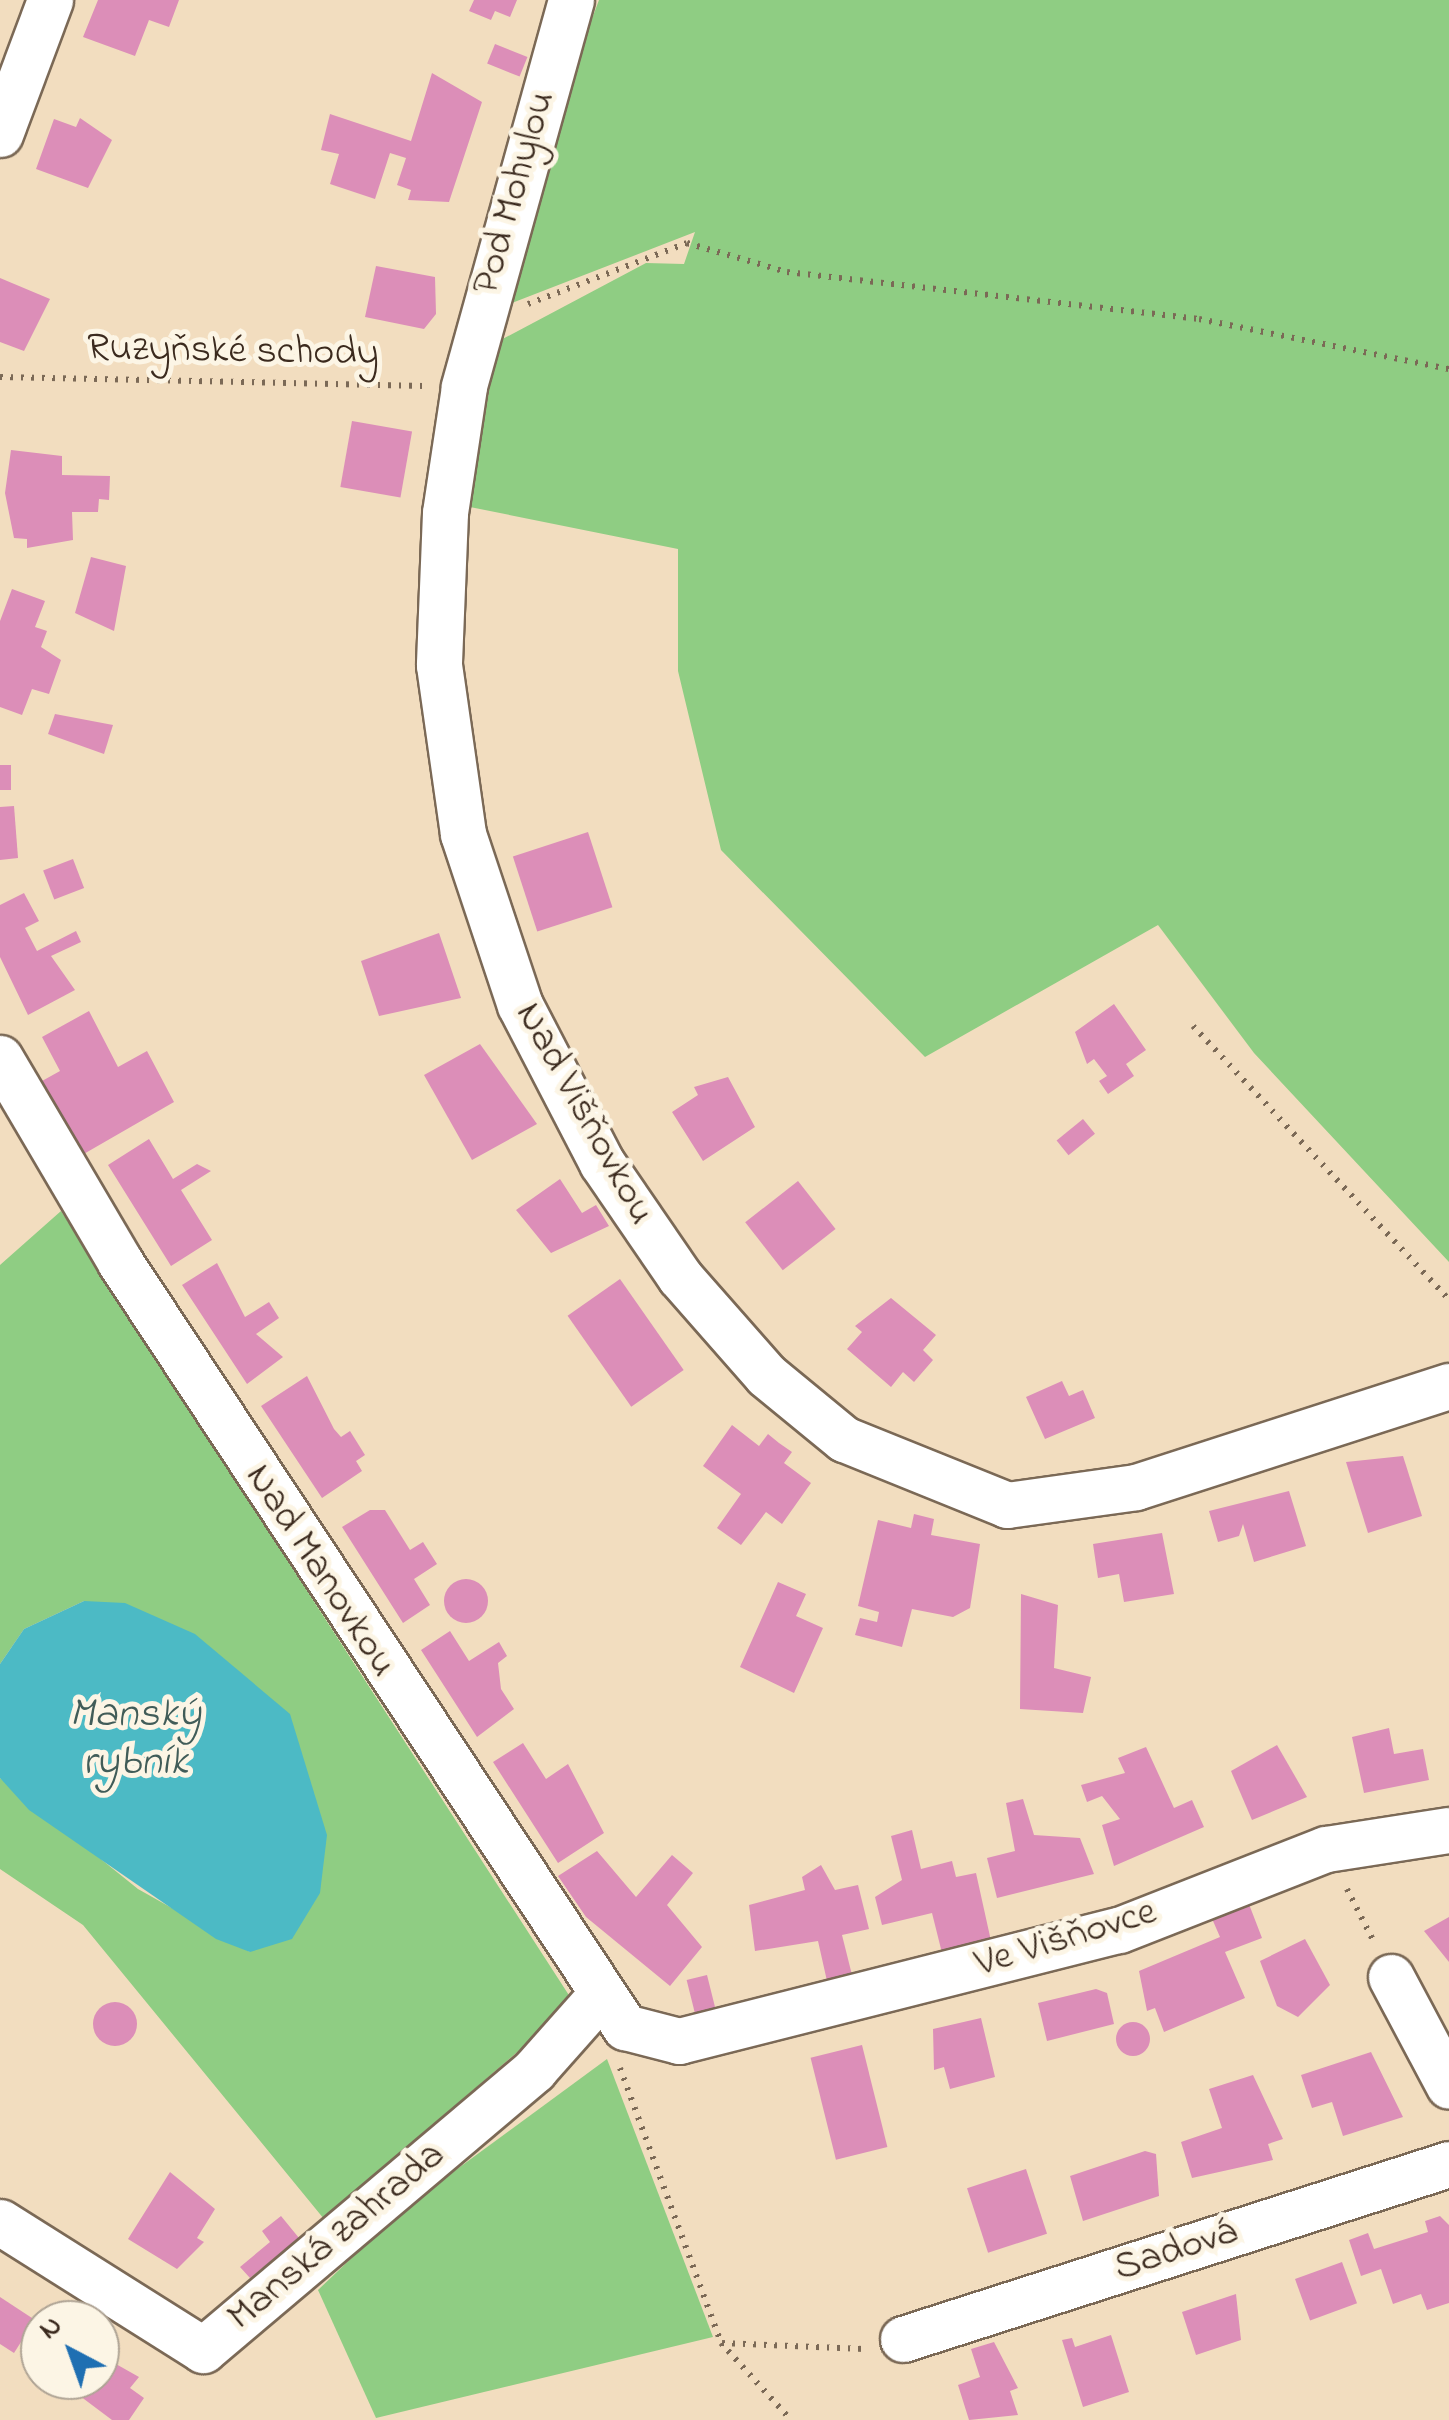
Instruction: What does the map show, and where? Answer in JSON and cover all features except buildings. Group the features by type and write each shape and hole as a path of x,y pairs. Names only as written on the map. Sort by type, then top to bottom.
{"street":[{"path":"0,134 50,0"},
{"name":"Pod Mohylou","path":"464,387 476,327 571,0"},
{"name":"Nad Višňovkou","path":"464,387 446,514 439,665 464,834 520,1005 602,1163 680,1277 766,1376 844,1439 1007,1505 1136,1487 1449,1386"},
{"name":"Nad Manovkou","path":"0,1058 120,1262 612,2013"},
{"name":"Ve Višňovce","path":"612,2013 679,2041 1120,1930 1326,1848 1449,1830"},
{"path":"1392,1977 1449,2086"},
{"name":"Manská zahrada","path":"0,2222 203,2350 534,2070 612,2013"},
{"name":"Sadová","path":"903,2338 1449,2164"}],"path":[{"path":"476,327 687,243 787,272 1199,319 1449,369"},
{"name":"Ruzyňské schody","path":"0,377 464,387"},
{"path":"1193,1026 1449,1300"},
{"path":"1344,1885 1392,1977"},
{"path":"612,2013 618,2076 720,2343 791,2420"},
{"path":"720,2343 872,2350 903,2338"}],"green space":[{"path":"599,0 1449,0 1449,1262 1254,1053 1158,925 925,1057 721,850 678,671 678,549 470,507 497,342 646,263 684,264 695,232 507,305 553,122"},
{"path":"61,1211 574,2003 324,2219 83,1925 0,1869 0,1778 138,1889 250,1952 84,1601 24,1629 0,1664 0,1265"},
{"path":"607,2059 713,2337 376,2418 318,2290 404,2208"}],"water":[{"name":"Manský rybník","path":"84,1601 125,1603 195,1634 290,1714 327,1835 320,1893 292,1939 250,1952 216,1939 29,1810 0,1778 0,1664 24,1629"}]}
